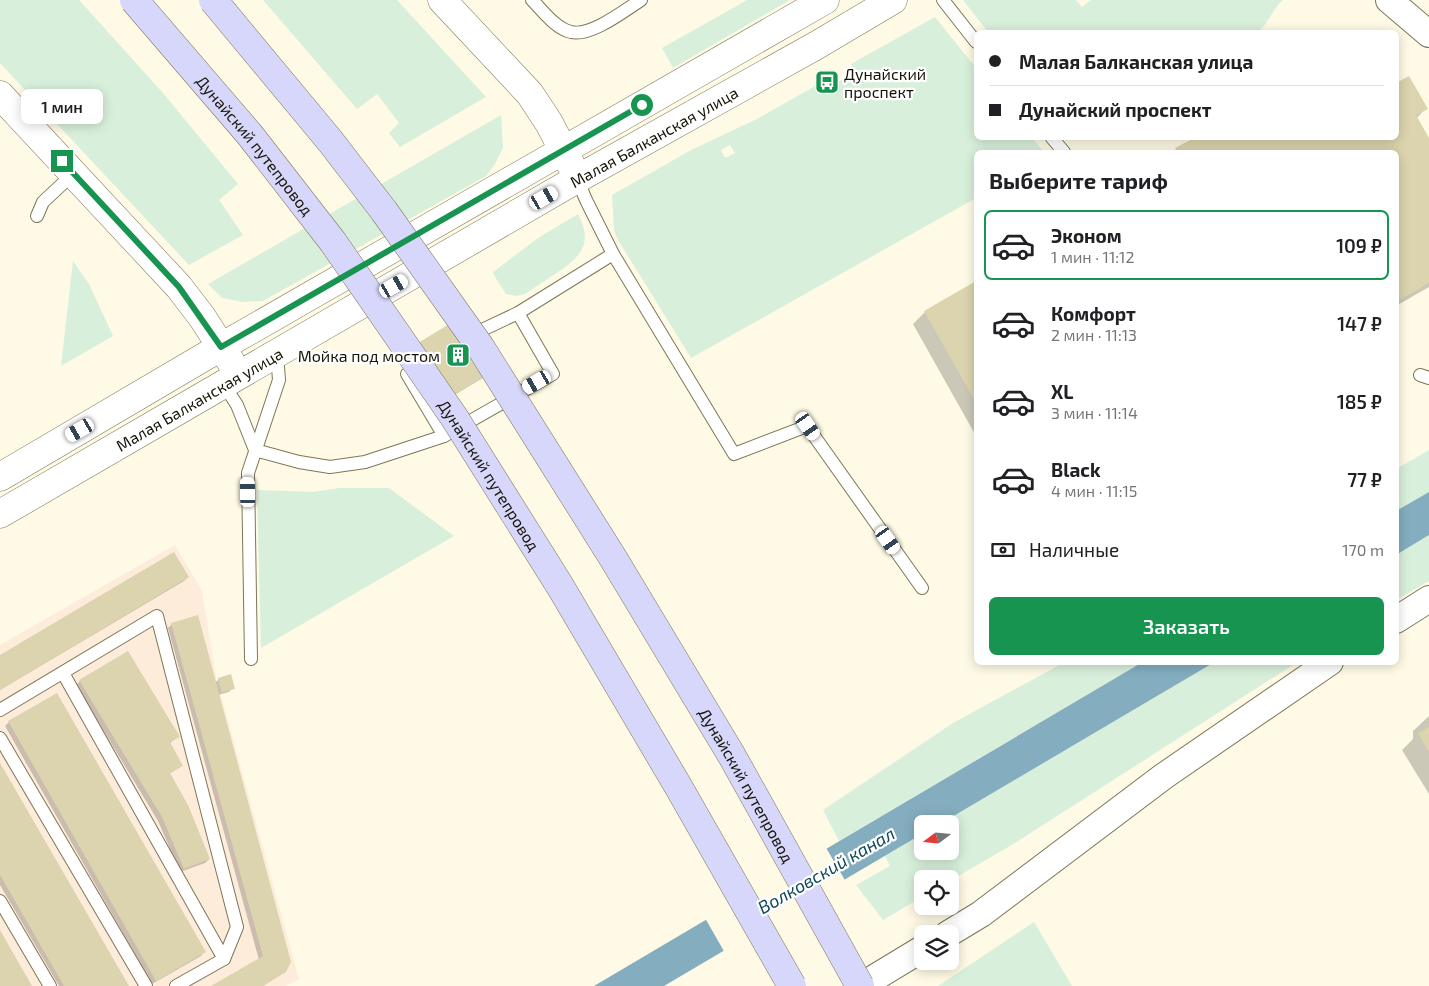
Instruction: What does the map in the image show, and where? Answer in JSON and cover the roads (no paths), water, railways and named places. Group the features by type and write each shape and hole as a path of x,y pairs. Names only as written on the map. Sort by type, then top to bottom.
{"main road":[{"name":"Дунайский путепровод","path":"134,0 250,135 333,242 454,416 560,586 678,786 792,986"},
{"name":"Дунайский путепровод","path":"213,0 360,180 481,348 613,558 732,756 860,986"}],"street":[{"path":"442,0 530,94 563,150 577,179"},
{"name":"Малая Балканская улица","path":"0,477 221,347 825,0"},
{"name":"Малая Балканская улица","path":"0,514 577,179 809,50 893,0"},
{"path":"1389,0 1429,34"},
{"path":"0,95 179,287 221,347 232,380"},
{"path":"1399,618 1429,599"},
{"path":"959,927 981,914 1164,776 1326,665"},
{"path":"860,986 914,954"}],"lane":[{"path":"532,0 556,24 571,32 588,31 641,0"},
{"path":"943,0 974,39"},
{"path":"1054,140 1062,150"},
{"path":"37,216 43,202 73,174"},
{"path":"577,179 613,254 734,454 808,426 922,588"},
{"path":"482,330 518,313 613,254"},
{"path":"256,450 330,468 365,462 444,436 553,374 518,313"},
{"path":"251,659 248,473 279,380 277,354"},
{"path":"424,364 407,374 444,436"},
{"path":"232,380 237,405 256,450"},
{"path":"0,710 157,616 237,928 224,959 176,986"},
{"path":"63,673 224,959"},
{"path":"0,738 146,986"},
{"path":"0,901 50,986"}],"water":[{"path":"1429,492 1429,535 1399,553 1399,509"},
{"name":"Волковский канал","path":"1138,665 1210,665 955,815 914,815 914,839 664,986 594,986"}],"place":[{"name":"Дунайский проспект","path":"827,82"},
{"name":"Мойка под мостом","path":"458,355"}]}
